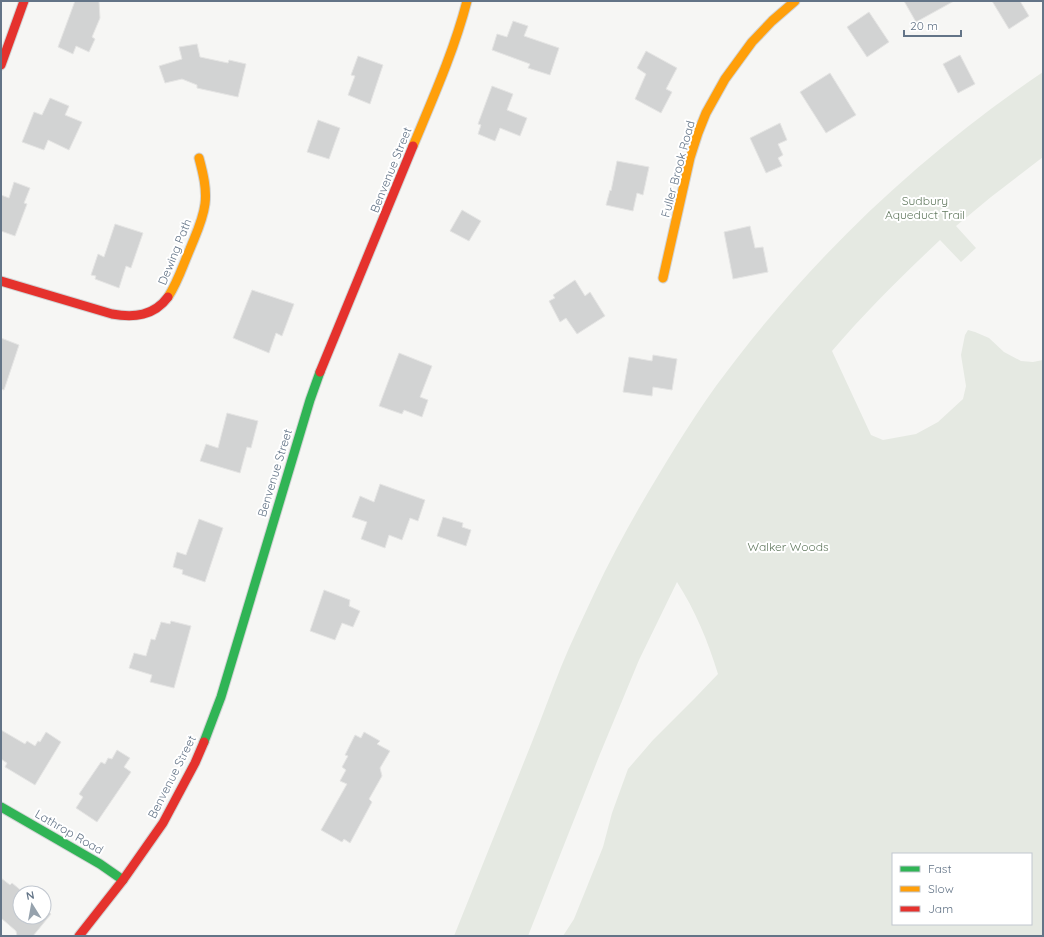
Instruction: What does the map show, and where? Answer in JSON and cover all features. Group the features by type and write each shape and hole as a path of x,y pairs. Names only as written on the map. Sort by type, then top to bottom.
{"street":[{"path":"1,65 24,1"},
{"name":"Benvenue Street","path":"79,936 123,880 163,823 195,763 207,736 221,697 310,400 448,62 467,1"},
{"name":"Fuller Brook Road","path":"663,278 691,155 707,112 725,80 746,48 768,24 795,1"},
{"name":"Dewing Path","path":"1,281 121,316 140,315 159,308 166,301 175,286 203,215 206,194 199,158"},
{"name":"Lathrop Road","path":"1,807 100,864 123,880"}],"green space":[{"path":"1043,72 1043,157 956,226 976,248 961,262 940,240 912,266 832,351 871,435 883,440 916,434 938,422 963,399 966,386 961,355 965,335 968,330 989,338 1004,352 1021,361 1033,362 1043,360 1043,936 563,936 574,919 603,847 612,813 628,769 653,740 718,674 700,626 690,604 677,582 639,660 528,936 454,936 577,630 627,529 667,462 716,386 787,297 866,215 908,176 996,105"}],"building":[{"path":"75,1 99,1 100,18 92,37 95,39 89,52 76,46 73,54 58,47"},
{"path":"904,1 954,1 916,22"},
{"path":"992,1 1020,1 1029,16 1009,29"},
{"path":"869,12 889,42 867,57 847,27"},
{"path":"513,21 528,26 524,36 559,48 550,75 528,68 530,64 492,50 497,34 507,37"},
{"path":"197,44 200,57 228,63 229,60 246,64 238,97 197,88 197,85 182,79 165,83 159,66 182,59 179,47"},
{"path":"646,51 677,68 666,89 672,92 661,113 635,99 646,74 637,68"},
{"path":"960,55 975,84 958,93 943,64"},
{"path":"358,56 383,65 370,104 348,95 355,76 351,75"},
{"path":"830,73 856,115 826,133 800,92"},
{"path":"492,86 513,94 507,110 527,118 520,136 500,128 495,141 478,134 481,125 478,124"},
{"path":"50,98 69,106 65,115 82,122 69,150 48,140 44,150 22,142 34,112 42,115"},
{"path":"318,120 340,128 329,159 307,152"},
{"path":"780,123 787,140 778,144 783,155 778,158 782,166 766,173 750,138"},
{"path":"617,161 649,167 643,195 637,193 633,211 606,205 610,190 611,191"},
{"path":"14,182 30,188 24,203 27,204 15,236 1,231 1,195 9,198"},
{"path":"462,210 481,221 469,241 450,231"},
{"path":"115,224 143,233 131,268 126,266 119,288 95,279 96,276 91,275 98,254 104,257"},
{"path":"750,226 755,248 763,247 768,272 733,279 724,232"},
{"path":"575,280 585,296 590,292 605,316 577,334 566,318 560,322 549,301 555,298 553,295"},
{"path":"252,290 294,304 282,336 276,333 269,353 233,338"},
{"path":"1,338 19,345 4,390 1,389"},
{"path":"399,353 432,366 420,397 428,400 422,417 404,410 402,414 379,406"},
{"path":"653,355 677,359 672,390 653,387 652,396 623,392 629,357 652,361"},
{"path":"227,413 258,421 251,448 247,447 240,473 200,461 206,444 218,448"},
{"path":"380,484 425,500 418,521 410,518 402,540 389,535 385,548 361,539 367,522 352,517 360,496 374,502"},
{"path":"443,517 463,523 462,527 471,530 466,546 437,536"},
{"path":"199,519 223,528 205,582 182,574 183,570 173,567 177,552 186,555"},
{"path":"324,590 350,600 349,606 360,611 353,627 342,623 335,640 310,631"},
{"path":"171,621 191,626 174,688 150,682 152,675 129,668 134,653 146,656 151,639 155,640 161,622 170,624"},
{"path":"1,730 25,744 27,741 35,746 38,741 40,742 46,732 61,742 35,785 5,767 7,763 1,759"},
{"path":"364,732 380,741 377,744 390,751 380,768 382,776 369,799 372,802 350,843 344,839 342,842 321,830 347,784 340,781 346,770 342,767 348,756 345,755 355,735 361,738"},
{"path":"117,750 130,758 124,767 131,772 97,822 76,808 83,797 79,794 101,762 105,764 108,758 112,759"},
{"path":"1,878 10,885 12,883 14,885 12,885 12,925 42,925 33,936 17,936 16,931 1,918"}],"traffic: fast":[{"path":"204,742 221,697 310,400 320,372"},
{"path":"1,807 100,864 123,880"}],"traffic: slow":[{"path":"413,146 449,56 467,1"},
{"path":"663,278 690,158 706,113 725,79 752,42 772,21 795,1"},
{"path":"168,297 175,285 203,216 205,187 199,158"}],"traffic: jam":[{"path":"1,65 24,1"},
{"path":"320,372 413,146"},
{"path":"1,281 112,314 128,316 150,312 168,297"},
{"path":"79,936 123,880 163,823 195,763 204,742"}],"park label":[{"name":"Sudbury Aqueduct Trail","path":"925,208"},
{"name":"Walker Woods","path":"788,547"}]}
